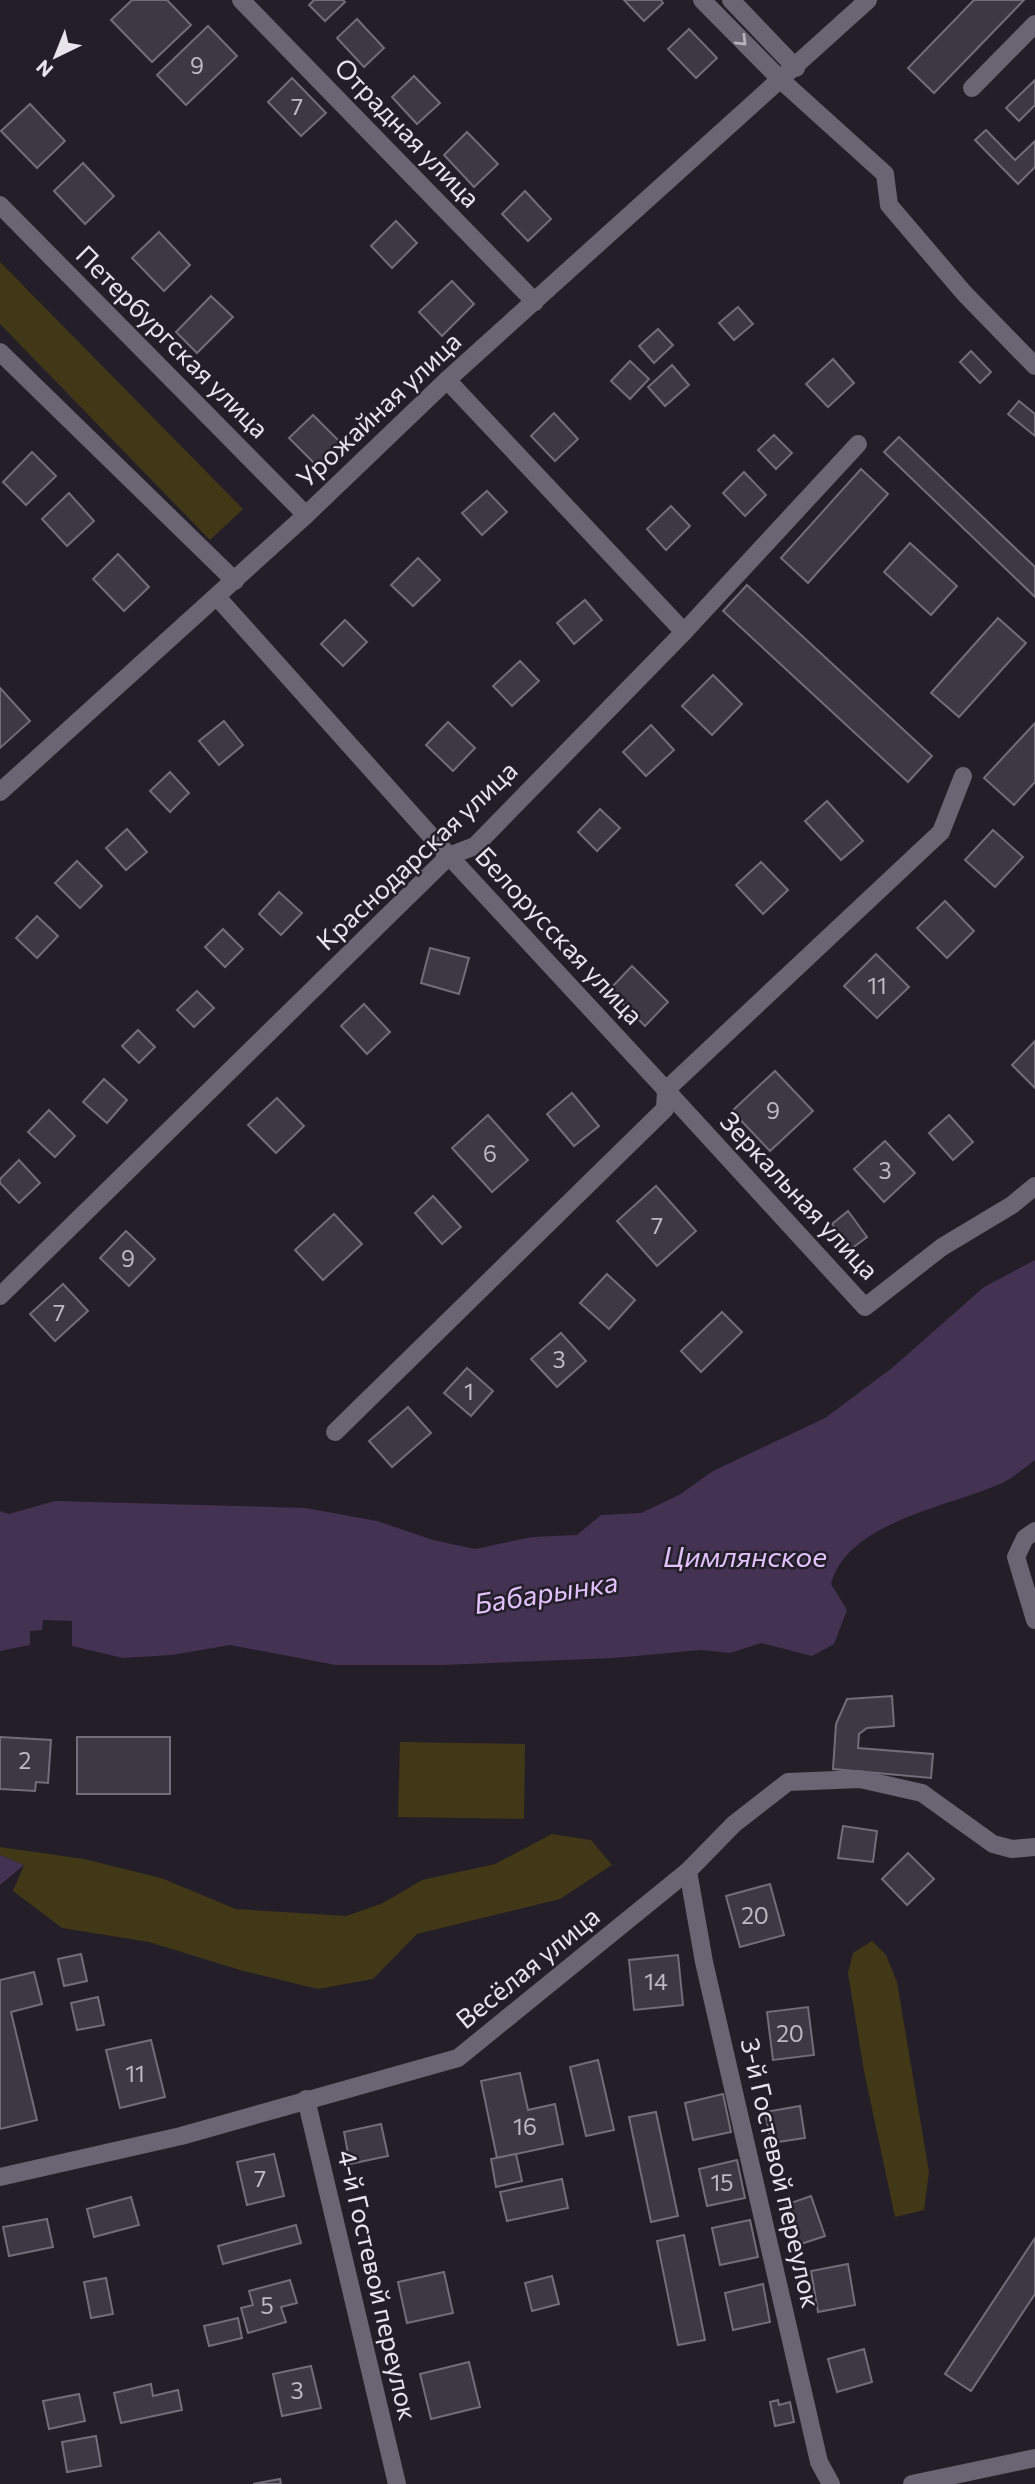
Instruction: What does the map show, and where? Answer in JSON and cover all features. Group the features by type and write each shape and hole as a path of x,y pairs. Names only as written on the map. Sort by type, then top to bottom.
{"street":[{"name":"Отрадная улица","path":"241,0 535,302"},
{"path":"702,0 782,81 885,174 889,205 964,293 1035,366"},
{"path":"731,0 796,68"},
{"name":"Урожайная улица","path":"0,792 235,581 447,380 782,81 868,0"},
{"path":"972,88 1035,24"},
{"name":"Петербургская улица","path":"0,205 306,515"},
{"path":"0,352 235,581"},
{"path":"447,380 684,632"},
{"name":"Краснодарская улица","path":"0,1296 449,856 475,846 684,632 858,444"},
{"name":"Белорусская улица","path":"217,597 449,856 666,1090"},
{"path":"335,1432 665,1109 666,1090 941,832 963,776"},
{"name":"Зеркальная улица","path":"666,1090 865,1307 942,1247 1012,1205 1035,1186"},
{"path":"1035,1531 1025,1538 1016,1557 1035,1620"},
{"name":"Весёлая улица","path":"0,2178 181,2136 458,2058 688,1871 734,1824 788,1782 860,1779 922,1793 993,1844 1012,1849 1035,1847"},
{"name":"3-й Гостевой переулок","path":"688,1871 704,1962 819,2462 831,2484"},
{"name":"4-й Гостевой переулок","path":"306,2099 397,2484"},
{"path":"912,2484 1035,2458"}],"shaded area":[{"path":"0,262 243,509 210,540 0,324"},
{"path":"400,1742 525,1744 524,1819 398,1817"},
{"path":"552,1834 591,1840 612,1865 560,1899 417,1934 373,1979 318,1989 240,1970 149,1942 62,1928 13,1891 24,1865 0,1855 0,1847 84,1859 161,1878 236,1909 346,1916 383,1903 422,1880 495,1864"},
{"path":"872,1941 886,1955 897,1982 929,2172 924,2210 895,2217 864,2071 848,1973 853,1953"}],"water":[{"name":"Цимлянское","path":"1035,1260 1035,1460 1004,1482 902,1519 857,1545 841,1563 831,1584 847,1610 834,1644 812,1656 761,1643 730,1653 701,1650 614,1658 442,1665 336,1665 230,1645 172,1655 123,1658 72,1646 72,1621 43,1620 42,1630 30,1631 30,1645 0,1651 0,1511 9,1514 55,1501 306,1508 377,1521 433,1540 475,1549 532,1537 577,1535 601,1515 641,1513 679,1495 713,1471 825,1418 892,1368 984,1287"},
{"path":"0,1855 24,1865 0,1885"}],"building":[{"path":"132,0 167,0 191,25 152,62 111,20"},
{"path":"314,0 345,2 325,21 309,5"},
{"path":"624,0 661,0 663,3 644,21"},
{"path":"974,0 1024,0 934,93 908,68"},
{"path":"357,19 384,48 364,67 337,38"},
{"path":"208,26 237,56 186,105 157,75"},
{"path":"689,29 717,58 696,78 668,49"},
{"path":"414,76 440,103 417,124 392,97"},
{"path":"292,78 326,113 301,136 268,102"},
{"path":"1035,80 1035,105 1019,121 1006,108"},
{"path":"30,104 65,141 37,168 1,131"},
{"path":"986,130 1015,160 1035,141 1035,167 1018,184 975,140"},
{"path":"467,132 498,164 474,187 444,155"},
{"path":"83,163 114,196 85,224 54,191"},
{"path":"525,191 551,219 528,241 502,214"},
{"path":"396,221 417,243 392,268 371,246"},
{"path":"159,232 190,265 164,291 132,258"},
{"path":"452,281 474,304 442,336 419,312"},
{"path":"211,296 233,317 197,353 176,332"},
{"path":"738,307 753,324 734,340 719,323"},
{"path":"658,329 673,345 654,363 639,346"},
{"path":"971,351 991,372 980,383 960,362"},
{"path":"833,359 854,383 828,407 806,384"},
{"path":"630,361 649,379 630,399 611,381"},
{"path":"672,365 689,385 665,406 648,387"},
{"path":"1019,401 1035,414 1035,436 1008,414"},
{"path":"554,413 578,439 555,461 531,436"},
{"path":"313,415 340,442 317,466 289,438"},
{"path":"774,435 792,453 776,469 758,450"},
{"path":"899,437 1035,567 1035,597 884,452"},
{"path":"32,452 56,476 26,505 3,482"},
{"path":"861,469 888,494 808,583 781,558"},
{"path":"744,472 766,495 745,516 723,493"},
{"path":"487,491 507,512 482,535 462,513"},
{"path":"69,493 94,521 67,546 42,519"},
{"path":"671,506 690,526 666,550 647,529"},
{"path":"910,543 957,586 931,615 884,572"},
{"path":"118,554 149,587 124,611 93,579"},
{"path":"418,558 440,580 413,606 391,585"},
{"path":"747,585 932,756 908,782 723,611"},
{"path":"585,600 602,620 574,644 557,623"},
{"path":"998,618 1026,643 959,717 931,693"},
{"path":"345,620 367,642 343,666 321,644"},
{"path":"520,661 539,681 512,706 493,686"},
{"path":"713,675 742,704 712,735 682,706"},
{"path":"0,688 30,721 0,748"},
{"path":"224,721 243,745 219,765 199,741"},
{"path":"448,722 475,748 453,771 426,745"},
{"path":"1035,723 1035,782 1014,805 984,778"},
{"path":"651,725 674,750 646,776 623,752"},
{"path":"170,772 189,793 170,812 150,791"},
{"path":"827,801 863,841 841,860 805,821"},
{"path":"600,809 620,828 597,851 578,832"},
{"path":"127,829 147,852 126,870 106,848"},
{"path":"993,830 1023,857 995,887 965,860"},
{"path":"77,861 102,886 80,908 55,883"},
{"path":"761,862 788,890 763,914 736,885"},
{"path":"279,892 302,913 281,935 259,914"},
{"path":"945,901 974,931 947,958 917,928"},
{"path":"37,916 58,936 37,958 16,938"},
{"path":"223,929 243,949 225,967 205,947"},
{"path":"430,948 469,958 459,994 421,983"},
{"path":"876,954 909,987 877,1018 844,986"},
{"path":"632,966 668,1002 645,1026 609,990"},
{"path":"197,991 214,1008 194,1027 177,1010"},
{"path":"364,1004 390,1032 367,1054 341,1026"},
{"path":"138,1030 155,1047 139,1063 122,1046"},
{"path":"1035,1041 1035,1088 1012,1065"},
{"path":"775,1071 813,1111 770,1151 732,1111"},
{"path":"104,1079 127,1100 107,1123 83,1102"},
{"path":"572,1093 599,1126 574,1146 547,1114"},
{"path":"277,1098 304,1126 276,1153 248,1125"},
{"path":"49,1110 75,1136 55,1157 28,1132"},
{"path":"488,1115 528,1160 492,1192 452,1148"},
{"path":"949,1115 973,1142 953,1160 929,1133"},
{"path":"885,1141 915,1173 884,1202 854,1169"},
{"path":"19,1160 40,1183 19,1203 0,1183 0,1179"},
{"path":"656,1186 696,1231 657,1266 617,1221"},
{"path":"433,1196 461,1227 442,1244 415,1213"},
{"path":"848,1211 867,1237 851,1249 832,1224"},
{"path":"334,1214 362,1244 323,1280 295,1250"},
{"path":"126,1231 155,1259 129,1286 100,1258"},
{"path":"607,1274 635,1300 609,1329 580,1303"},
{"path":"63,1284 88,1311 55,1341 30,1314"},
{"path":"722,1312 742,1332 701,1372 681,1351"},
{"path":"561,1333 586,1361 557,1387 531,1359"},
{"path":"467,1368 493,1391 471,1416 444,1393"},
{"path":"408,1407 431,1433 392,1467 369,1441"},
{"path":"892,1696 894,1726 867,1728 859,1734 858,1748 933,1754 931,1778 833,1769 836,1724 847,1699"},
{"path":"0,1737 51,1740 48,1783 36,1782 35,1791 0,1789"},
{"path":"77,1737 170,1737 170,1794 77,1794"},
{"path":"843,1826 877,1831 873,1862 838,1858"},
{"path":"908,1853 934,1879 907,1905 882,1879"},
{"path":"770,1884 784,1935 740,1947 726,1896"},
{"path":"81,1954 87,1981 64,1986 58,1959"},
{"path":"678,1955 683,2005 634,2010 629,1960"},
{"path":"34,1972 42,2004 11,2012 37,2120 0,2129 0,1980"},
{"path":"98,1997 104,2025 77,2030 71,2003"},
{"path":"808,2007 814,2055 773,2060 767,2012"},
{"path":"151,2040 165,2097 120,2108 106,2050"},
{"path":"598,2060 614,2130 586,2136 570,2067"},
{"path":"520,2073 528,2110 555,2104 563,2144 497,2158 481,2081"},
{"path":"723,2094 731,2132 693,2140 685,2103"},
{"path":"800,2106 805,2138 771,2143 765,2112"},
{"path":"656,2112 678,2216 651,2222 629,2117"},
{"path":"381,2124 388,2156 350,2164 344,2132"},
{"path":"274,2154 284,2196 247,2205 237,2162"},
{"path":"516,2154 522,2181 496,2187 491,2159"},
{"path":"737,2160 745,2198 707,2206 699,2169"},
{"path":"562,2179 568,2208 507,2221 500,2192"},
{"path":"811,2196 825,2236 798,2245 785,2205"},
{"path":"131,2197 139,2225 94,2237 87,2209"},
{"path":"47,2219 53,2247 9,2256 3,2227"},
{"path":"750,2220 758,2257 720,2265 712,2228"},
{"path":"296,2225 301,2243 223,2264 218,2246"},
{"path":"684,2235 705,2340 678,2345 657,2241"},
{"path":"1035,2238 1035,2294 971,2391 945,2374"},
{"path":"848,2264 855,2305 818,2312 811,2271"},
{"path":"444,2272 453,2313 407,2323 398,2282"},
{"path":"552,2276 559,2304 532,2311 525,2283"},
{"path":"106,2278 113,2314 91,2318 84,2282"},
{"path":"290,2280 297,2303 281,2307 286,2322 248,2333 241,2308 253,2305 249,2291"},
{"path":"763,2284 770,2322 733,2330 725,2293"},
{"path":"238,2318 242,2338 209,2346 204,2326"},
{"path":"864,2349 872,2382 837,2392 828,2359"},
{"path":"469,2362 480,2407 431,2419 420,2374"},
{"path":"311,2366 321,2408 282,2416 273,2374"},
{"path":"151,2384 153,2396 178,2390 182,2410 121,2423 114,2393"},
{"path":"79,2394 85,2421 49,2429 43,2401"},
{"path":"778,2400 779,2405 790,2402 794,2422 775,2426 770,2402"},
{"path":"96,2436 101,2466 67,2472 62,2442"},
{"path":"280,2479 281,2484 253,2484"}],"water label":[{"name":"Бабарынка","path":"546,1593"}]}
